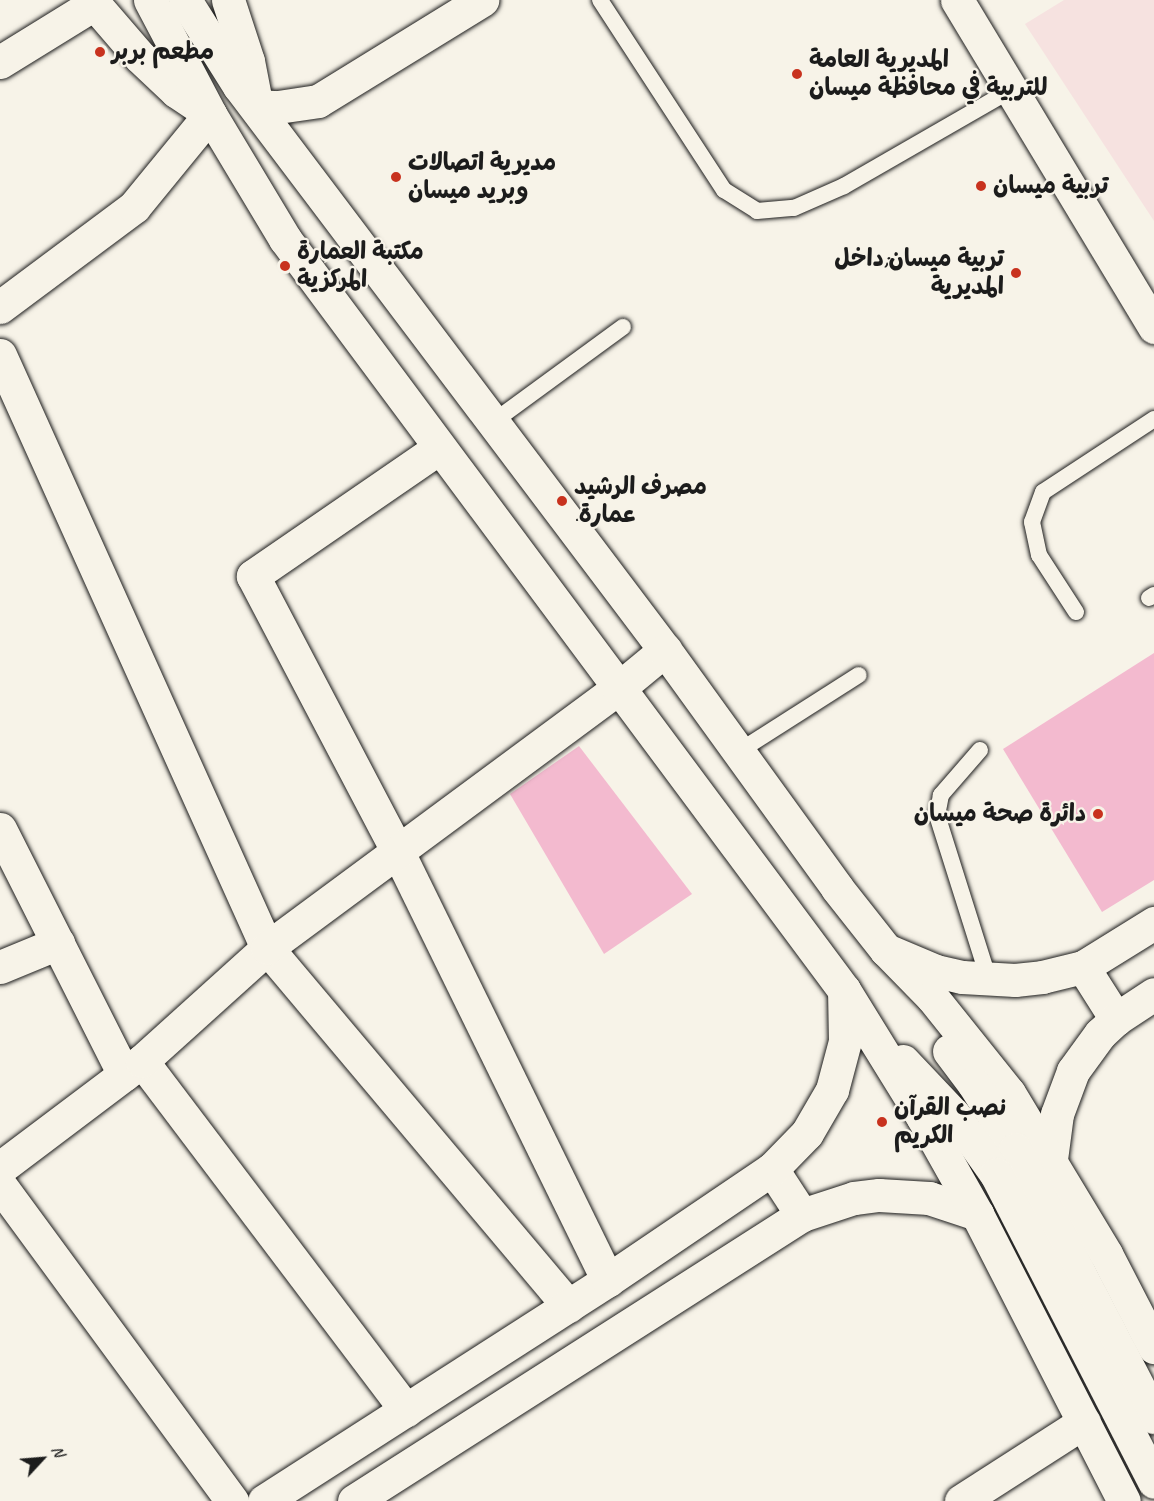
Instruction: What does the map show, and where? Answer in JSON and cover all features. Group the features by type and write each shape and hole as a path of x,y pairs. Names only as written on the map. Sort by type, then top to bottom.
{"street":[{"path":"150,0 210,114 285,239 844,990 874,1037 977,1214 1124,1501"},
{"path":"185,0 239,86 665,650 837,888 886,950 927,1021 994,1114 1031,1180 1154,1417"},
{"path":"228,0 248,61 256,106"},
{"path":"256,106 278,107 318,101 482,0"},
{"path":"957,0 1154,327"},
{"path":"0,62 93,2 140,57 176,91 210,114"},
{"path":"0,307 135,207 210,114"},
{"path":"0,355 267,948 568,1306"},
{"path":"439,448 253,576 398,852 608,1280"},
{"path":"0,1168 133,1068 267,948 619,687 665,650"},
{"path":"0,829 58,943 133,1068 406,1410"},
{"path":"886,950 936,970 988,980 1042,977 1083,967 1154,923"},
{"path":"0,968 58,943"},
{"path":"1083,967 1116,1019"},
{"path":"264,1501 608,1280 772,1170 807,1133 832,1090 845,1041 844,990"},
{"path":"1154,994 1116,1019 1100,1034 1073,1071 1031,1180 1154,1482"},
{"path":"874,1037 902,1061 954,1115 983,1154 1031,1180 1106,1254 1154,1347"},
{"path":"772,1170 802,1215"},
{"path":"0,1185 232,1501"},
{"path":"354,1501 802,1215 846,1200 879,1196 929,1198 977,1214"},
{"path":"961,1501 1084,1422"}],"lane":[{"path":"600,0 724,190 757,211 795,208 844,186 1011,90"},
{"path":"493,422 623,327"},
{"path":"1076,612 1039,555 1032,522 1043,492 1154,419"},
{"path":"738,752 859,675"},
{"path":"980,750 941,795 937,815 988,980"}],"shaded area":[{"path":"1064,0 1154,0 1154,221 1025,24"}],"building":[{"name":"دائرة صحة ميسان","path":"1154,653 1154,880 1102,912 1003,749"},
{"path":"579,746 692,894 604,954 510,794"}],"place":[{"name":"مطعم بربر","path":"100,52"},
{"name":"المديرية العامة للتربية في محافظة ميسان","path":"797,74"},
{"name":"مديرية اتصالات وبريد ميسان","path":"396,177"},
{"name":"تربية ميسان","path":"981,186"},
{"name":"مكتبة العمارة المركزية","path":"285,266"},
{"name":"تربية ميسان;داخل المديرية","path":"1016,273"},
{"name":"مصرف الرشيد .عمارة","path":"562,501"},
{"name":"دائرة صحة ميسان","path":"1098,814"},
{"name":"نصب القرآن الكريم","path":"882,1122"}]}
